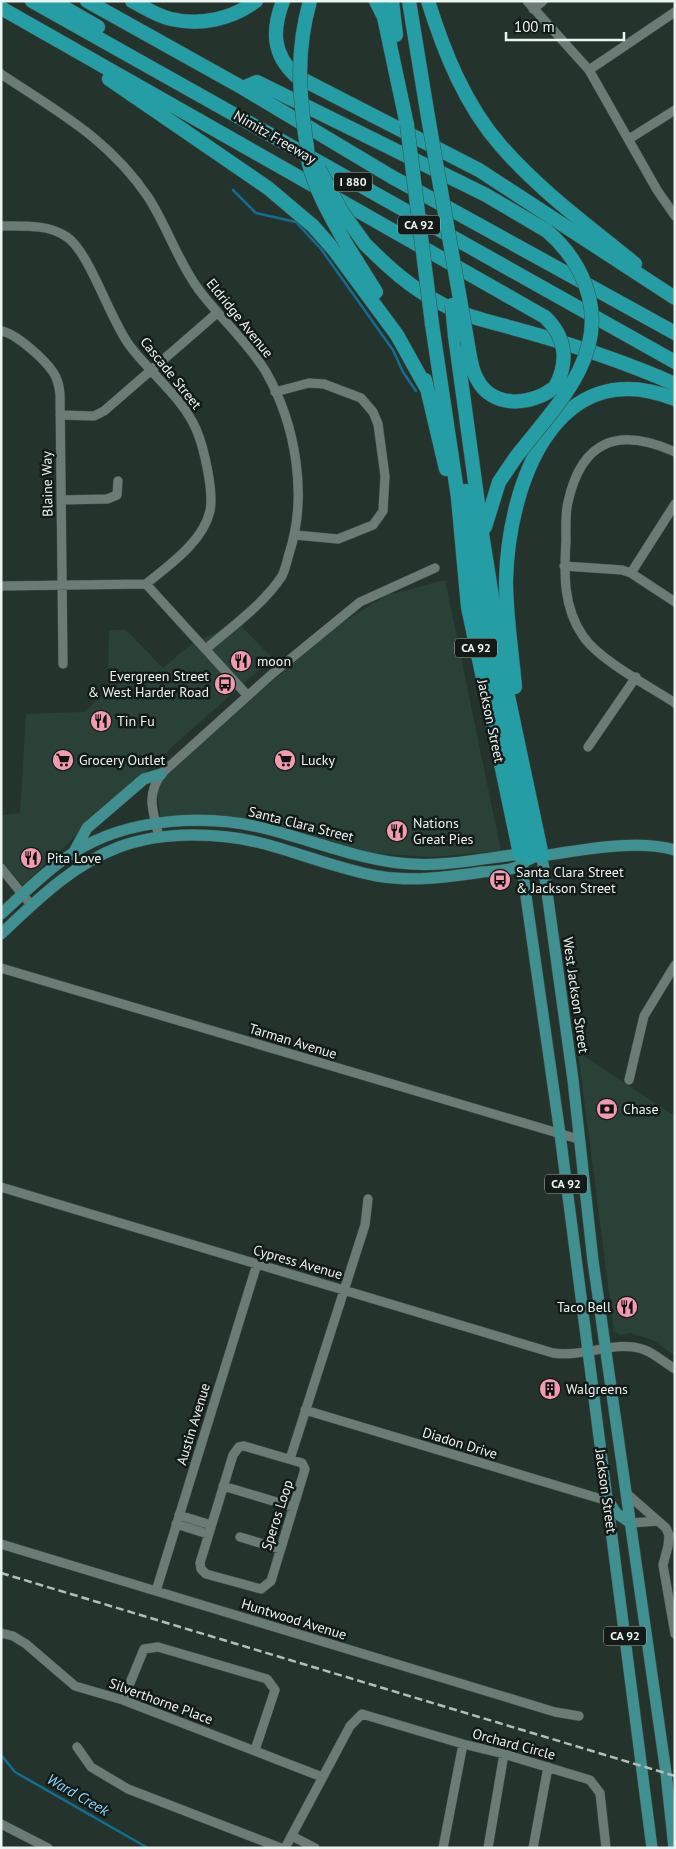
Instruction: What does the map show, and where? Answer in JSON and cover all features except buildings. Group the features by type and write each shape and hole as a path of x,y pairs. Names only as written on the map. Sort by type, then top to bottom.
{"highway":[{"name":"Nimitz Freeway","path":"32,1 675,362"},
{"name":"I 880","path":"53,1 675,352"},
{"name":"Nimitz Freeway","path":"87,1 243,88 392,177 675,333"},
{"path":"132,1 170,19 204,22 232,15 256,1"},
{"path":"283,1 277,17 275,43 287,67 296,76 479,170 675,297"},
{"path":"310,1 300,62 300,100 309,164 319,192 346,244 406,337 420,365 442,456 458,498"},
{"path":"376,1 384,17 407,125"},
{"name":"CA 92","path":"392,1 432,324 458,498"},
{"name":"CA 92","path":"409,1 438,184 455,336 483,540 510,704"},
{"path":"428,1 440,41 456,76 500,146 568,208 675,297"},
{"path":"1,8 28,23 545,317 555,326 561,337 564,366 555,387 538,398 520,402 503,400 484,390 476,379 468,344 438,184"},
{"path":"28,23 200,140 293,207 335,251 375,303 397,335 427,389"},
{"path":"243,88 257,82 290,100 407,155 486,195 547,230 571,254 584,279 592,308 593,328 587,355 577,376 516,456 499,482 490,504 483,540"},
{"path":"306,141 342,212 366,244 398,277 440,303 478,320 526,332 638,368 675,384"},
{"path":"439,371 465,482 491,674 528,859"},
{"path":"510,704 515,695 506,582 512,530 520,490 538,451 562,415 573,406 595,395 634,389 675,399"},
{"name":"Jackson Street","path":"458,498 468,607 528,859"},
{"name":"Jackson Street","path":"510,704 528,859"}],"main road":[{"path":"74,852 87,828 144,779 161,774"},
{"name":"Santa Clara Street","path":"1,916 23,894 74,852 113,834 156,824 193,821 254,826 380,860 401,863 528,859"},
{"name":"Santa Clara Street","path":"5,930 56,884 88,862 119,847 159,838 192,835 229,837 264,844 361,873 408,879 434,879 528,859 622,847 658,846 675,850"},
{"name":"CA 92","path":"528,859 560,1134"},
{"name":"West Jackson Street","path":"528,859 573,1080 578,1139"},
{"path":"1,916 5,930"},
{"name":"Jackson Street","path":"560,1134 652,1848"},
{"name":"Jackson Street","path":"578,1139 605,1350 631,1523 674,1848"},
{"path":"608,1501 616,1513 631,1523"}],"street":[{"path":"543,1 530,5 589,70 675,216"},
{"path":"589,70 675,12"},
{"name":"Eldridge Avenue","path":"1,74 94,136 115,154 149,199 197,288 254,354 276,392 288,428 297,471 299,506 295,535 283,574 270,591 206,649"},
{"path":"629,139 675,110"},
{"name":"Cascade Street","path":"1,226 33,226 54,230 69,238 86,262 129,346 188,413 196,428 201,443 210,492 210,509 206,522 193,541 146,584"},
{"path":"60,416 94,416 104,411 217,313"},
{"name":"Blaine Way","path":"1,331 17,338 53,371 58,381 63,664"},
{"path":"276,392 309,383 324,384 361,398 374,412 378,424 385,476 383,511 373,526 338,539 295,535"},
{"path":"675,452 646,441 625,438 605,444 585,458 574,481 568,504 564,566 566,597 574,620 583,637 599,653 675,703"},
{"path":"61,500 107,499 117,495 118,481"},
{"path":"631,573 675,504"},
{"path":"564,566 631,573 675,602"},
{"path":"159,838 152,804 152,788 161,774 322,632 360,602 435,568"},
{"path":"1,586 146,584 248,696"},
{"path":"588,748 636,677"},
{"path":"1,868 32,906"},
{"path":"629,1080 644,1016 675,965"},
{"name":"Tarman Avenue","path":"1,968 8,972 578,1139"},
{"name":"Cypress Avenue","path":"1,1187 553,1353 567,1356 622,1346 646,1350 675,1369"},
{"path":"290,1459 365,1225 368,1199"},
{"name":"Austin Avenue","path":"156,1591 256,1264"},
{"name":"Diadon Drive","path":"305,1410 608,1501"},
{"name":"Speros Loop","path":"239,1447 249,1447 290,1459 302,1463 305,1469 267,1586 256,1589 206,1574 201,1569 200,1563 209,1529 223,1486 233,1456 239,1447"},
{"path":"223,1486 293,1507"},
{"path":"626,1493 666,1528 669,1535 663,1565 671,1599 675,1634"},
{"path":"178,1520 209,1529"},
{"path":"631,1523 658,1521"},
{"path":"240,1537 280,1549"},
{"name":"Huntwood Avenue","path":"1,1544 555,1712 579,1716"},
{"name":"Silverthorne Place","path":"1,1633 13,1636 26,1644 75,1686 123,1700 255,1750 322,1778"},
{"path":"123,1700 144,1649 158,1647 267,1679 275,1690 255,1750"},
{"path":"285,1848 350,1726 362,1714 463,1744"},
{"name":"Orchard Circle","path":"443,1848 463,1744 582,1776 596,1785 600,1793 606,1848"},
{"path":"77,1747 91,1768 128,1789 280,1848"},
{"path":"488,1848 504,1754"},
{"path":"533,1848 548,1767"},
{"path":"1,1824 48,1848"},
{"path":"292,1836 315,1848"}],"shaded area":[{"path":"445,580 501,851 431,857 370,853 264,823 161,820 157,793 164,777 329,631 387,595"},
{"path":"238,623 272,658 183,737 23,885 1,861 1,815 20,813 26,714 84,712 108,690 109,630 126,630 163,668 193,643"},
{"path":"578,1052 675,1116 675,1356 653,1340 631,1333 620,1335 614,1331"}],"waterway":[{"path":"233,190 256,213 296,222 321,249 393,350 403,372 416,391"},
{"name":"Ward Creek","path":"1,1755 15,1772 148,1848"}],"railway":[{"path":"1,1573 675,1776"}],"place":[{"name":"moon","path":"241,661"},
{"name":"Evergreen Street & West Harder Road","path":"225,684"},
{"name":"Tin Fu","path":"101,721"},
{"name":"Grocery Outlet","path":"63,760"},
{"name":"Lucky","path":"285,760"},
{"name":"Nations Great Pies","path":"397,831"},
{"name":"Pita Love","path":"31,858"},
{"name":"Santa Clara Street & Jackson Street","path":"500,880"},
{"name":"Chase","path":"607,1109"},
{"name":"Taco Bell","path":"627,1307"},
{"name":"Walgreens","path":"550,1389"}]}
